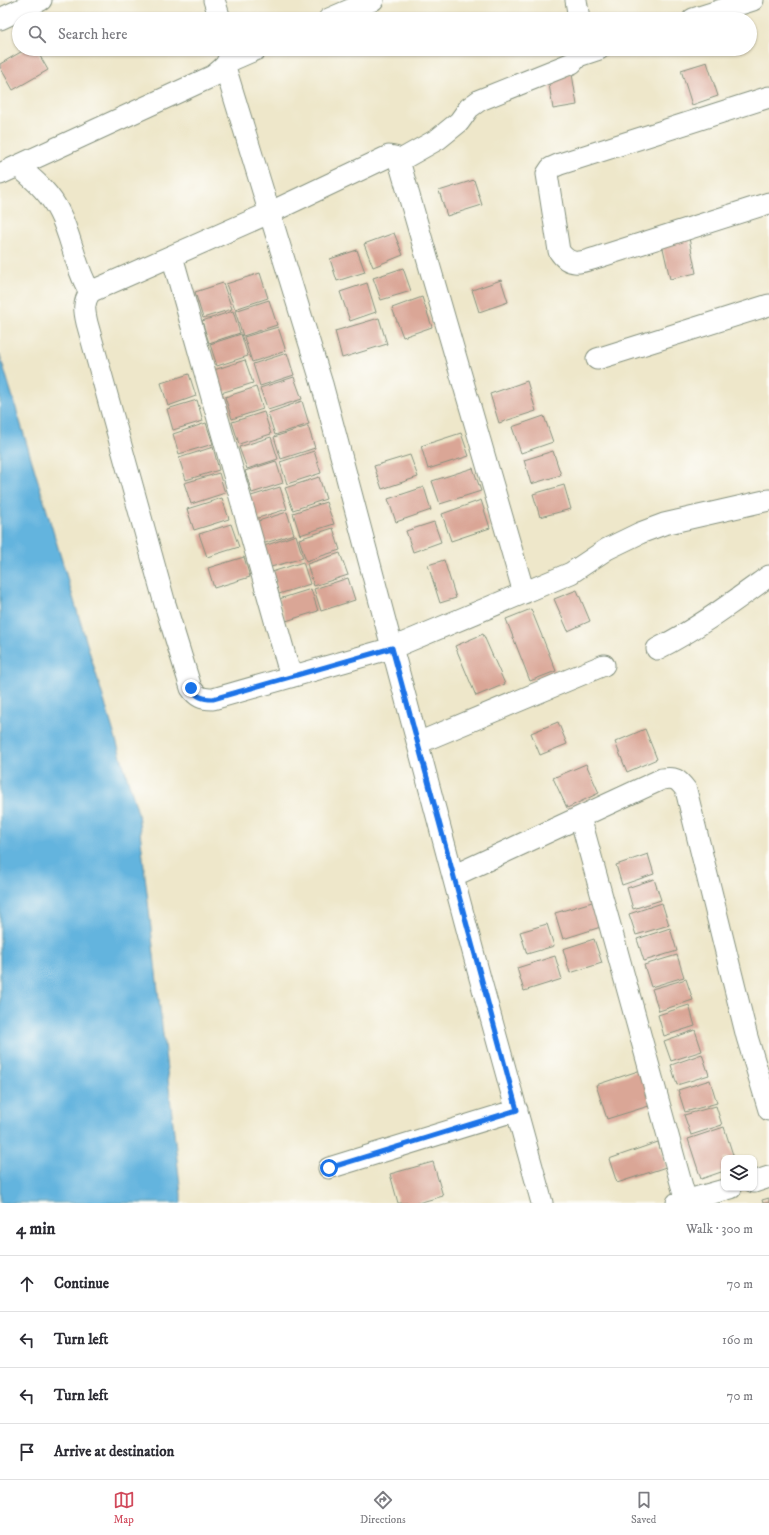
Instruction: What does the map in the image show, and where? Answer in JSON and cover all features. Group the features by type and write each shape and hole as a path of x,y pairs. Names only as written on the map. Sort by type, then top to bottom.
{"street":[{"path":"15,12 41,0"},
{"path":"214,0 218,12"},
{"path":"576,0 578,12"},
{"path":"715,12 753,0"},
{"path":"343,12 362,2"},
{"path":"0,19 12,13"},
{"path":"399,161 438,138 459,122 469,108 480,100 572,63 577,56"},
{"path":"9,170 213,76 227,59"},
{"path":"227,59 269,213 322,384 542,1203"},
{"path":"769,97 560,164 551,168 547,174 559,250 564,258 573,262 581,263 769,203"},
{"path":"524,593 399,161 395,157 389,156 269,213 90,292 85,300 84,309 87,323 165,604 191,688 197,696 205,699 213,699 392,648 524,593 571,573 607,549 640,533 664,524 769,500"},
{"path":"9,170 51,197 60,213 83,281 90,292"},
{"path":"172,256 291,677"},
{"path":"597,359 769,305"},
{"path":"657,649 682,636 720,612 769,576"},
{"path":"418,743 604,665"},
{"path":"453,876 662,779 672,777 680,782 686,790 747,1037 769,1110"},
{"path":"580,817 681,1202 721,1191"},
{"path":"329,1168 517,1110"},
{"path":"757,1181 769,1177"}],"water":[{"path":"0,355 138,813 181,1203 0,1203"}],"building":[{"path":"14,56 40,56 48,70 13,90 0,67 0,64"},
{"path":"707,62 718,96 692,105 681,70"},
{"path":"572,74 577,105 553,109 548,78"},
{"path":"474,180 482,205 447,216 439,191"},
{"path":"394,233 403,255 373,267 364,244"},
{"path":"689,238 696,273 670,279 662,244"},
{"path":"357,250 365,272 337,281 330,259"},
{"path":"403,268 411,291 381,300 373,278"},
{"path":"260,273 268,298 235,309 226,284"},
{"path":"501,280 508,302 479,312 472,290"},
{"path":"223,283 232,309 203,318 195,292"},
{"path":"367,283 376,312 350,321 340,292"},
{"path":"422,297 432,327 403,337 392,308"},
{"path":"269,300 277,325 243,336 235,311"},
{"path":"233,311 240,333 209,343 202,321"},
{"path":"379,318 387,344 342,358 335,331"},
{"path":"278,327 286,351 252,362 244,337"},
{"path":"241,334 248,356 217,366 210,344"},
{"path":"287,353 294,375 260,386 253,364"},
{"path":"245,360 253,383 221,393 214,370"},
{"path":"189,374 196,396 168,406 161,383"},
{"path":"294,377 302,399 268,410 260,388"},
{"path":"527,381 536,411 499,423 490,394"},
{"path":"256,387 263,409 232,419 225,397"},
{"path":"197,400 203,421 173,430 167,409"},
{"path":"302,401 309,424 275,435 268,413"},
{"path":"264,412 271,434 239,444 232,422"},
{"path":"544,416 553,442 521,453 512,427"},
{"path":"206,423 213,444 179,454 173,434"},
{"path":"308,426 315,448 281,459 274,437"},
{"path":"461,433 469,456 428,469 421,446"},
{"path":"271,437 278,459 247,469 239,447"},
{"path":"213,447 219,470 186,480 179,458"},
{"path":"314,451 321,473 287,484 280,462"},
{"path":"553,451 561,475 531,484 524,460"},
{"path":"410,455 418,477 382,489 374,466"},
{"path":"276,461 283,483 252,493 245,471"},
{"path":"473,468 481,491 440,504 432,481"},
{"path":"219,473 225,493 191,504 184,483"},
{"path":"319,477 326,499 293,510 285,488"},
{"path":"564,485 571,509 540,517 533,494"},
{"path":"280,487 287,509 255,519 248,497"},
{"path":"424,487 431,510 396,522 388,499"},
{"path":"222,498 229,519 194,530 187,509"},
{"path":"481,500 490,528 451,541 442,514"},
{"path":"326,502 334,524 300,535 293,513"},
{"path":"287,512 294,534 262,544 255,522"},
{"path":"434,522 441,542 413,552 406,531"},
{"path":"231,524 239,547 207,557 199,534"},
{"path":"333,528 340,550 306,561 299,539"},
{"path":"296,535 303,558 271,567 264,546"},
{"path":"340,553 348,575 314,586 307,564"},
{"path":"244,557 250,577 214,588 208,568"},
{"path":"444,560 456,598 440,603 428,565"},
{"path":"303,562 310,584 279,594 272,572"},
{"path":"348,578 355,600 321,611 314,589"},
{"path":"311,589 318,611 286,621 279,599"},
{"path":"577,590 590,621 568,631 554,599"},
{"path":"531,609 556,671 530,681 506,619"},
{"path":"483,634 505,684 476,696 455,646"},
{"path":"558,722 567,744 540,755 531,733"},
{"path":"645,729 657,759 627,772 615,742"},
{"path":"586,764 599,793 567,808 553,778"},
{"path":"648,854 654,874 622,885 616,865"},
{"path":"654,879 661,900 633,909 627,888"},
{"path":"599,900 607,925 563,939 555,913"},
{"path":"662,903 669,925 636,935 629,914"},
{"path":"547,924 554,946 527,954 520,932"},
{"path":"670,928 677,951 644,961 637,939"},
{"path":"594,939 602,963 570,973 563,949"},
{"path":"677,955 684,977 651,987 644,965"},
{"path":"555,956 562,979 524,991 517,968"},
{"path":"686,979 693,1000 659,1011 652,989"},
{"path":"689,1005 695,1026 664,1036 658,1015"},
{"path":"695,1030 702,1051 671,1061 664,1041"},
{"path":"702,1054 709,1075 677,1085 671,1065"},
{"path":"641,1070 652,1105 607,1119 596,1085"},
{"path":"710,1080 717,1103 685,1112 678,1090"},
{"path":"716,1106 722,1125 691,1135 684,1115"},
{"path":"724,1127 733,1155 721,1155 721,1172 701,1179 688,1139"},
{"path":"658,1142 666,1167 617,1183 609,1159"},
{"path":"433,1162 443,1196 418,1203 398,1203 390,1174"},
{"path":"769,1198 769,1203 763,1203 762,1200"}],"route":[{"path":"191,688 197,696 205,699 213,699 392,648 480,978 517,1110 329,1168"}]}
